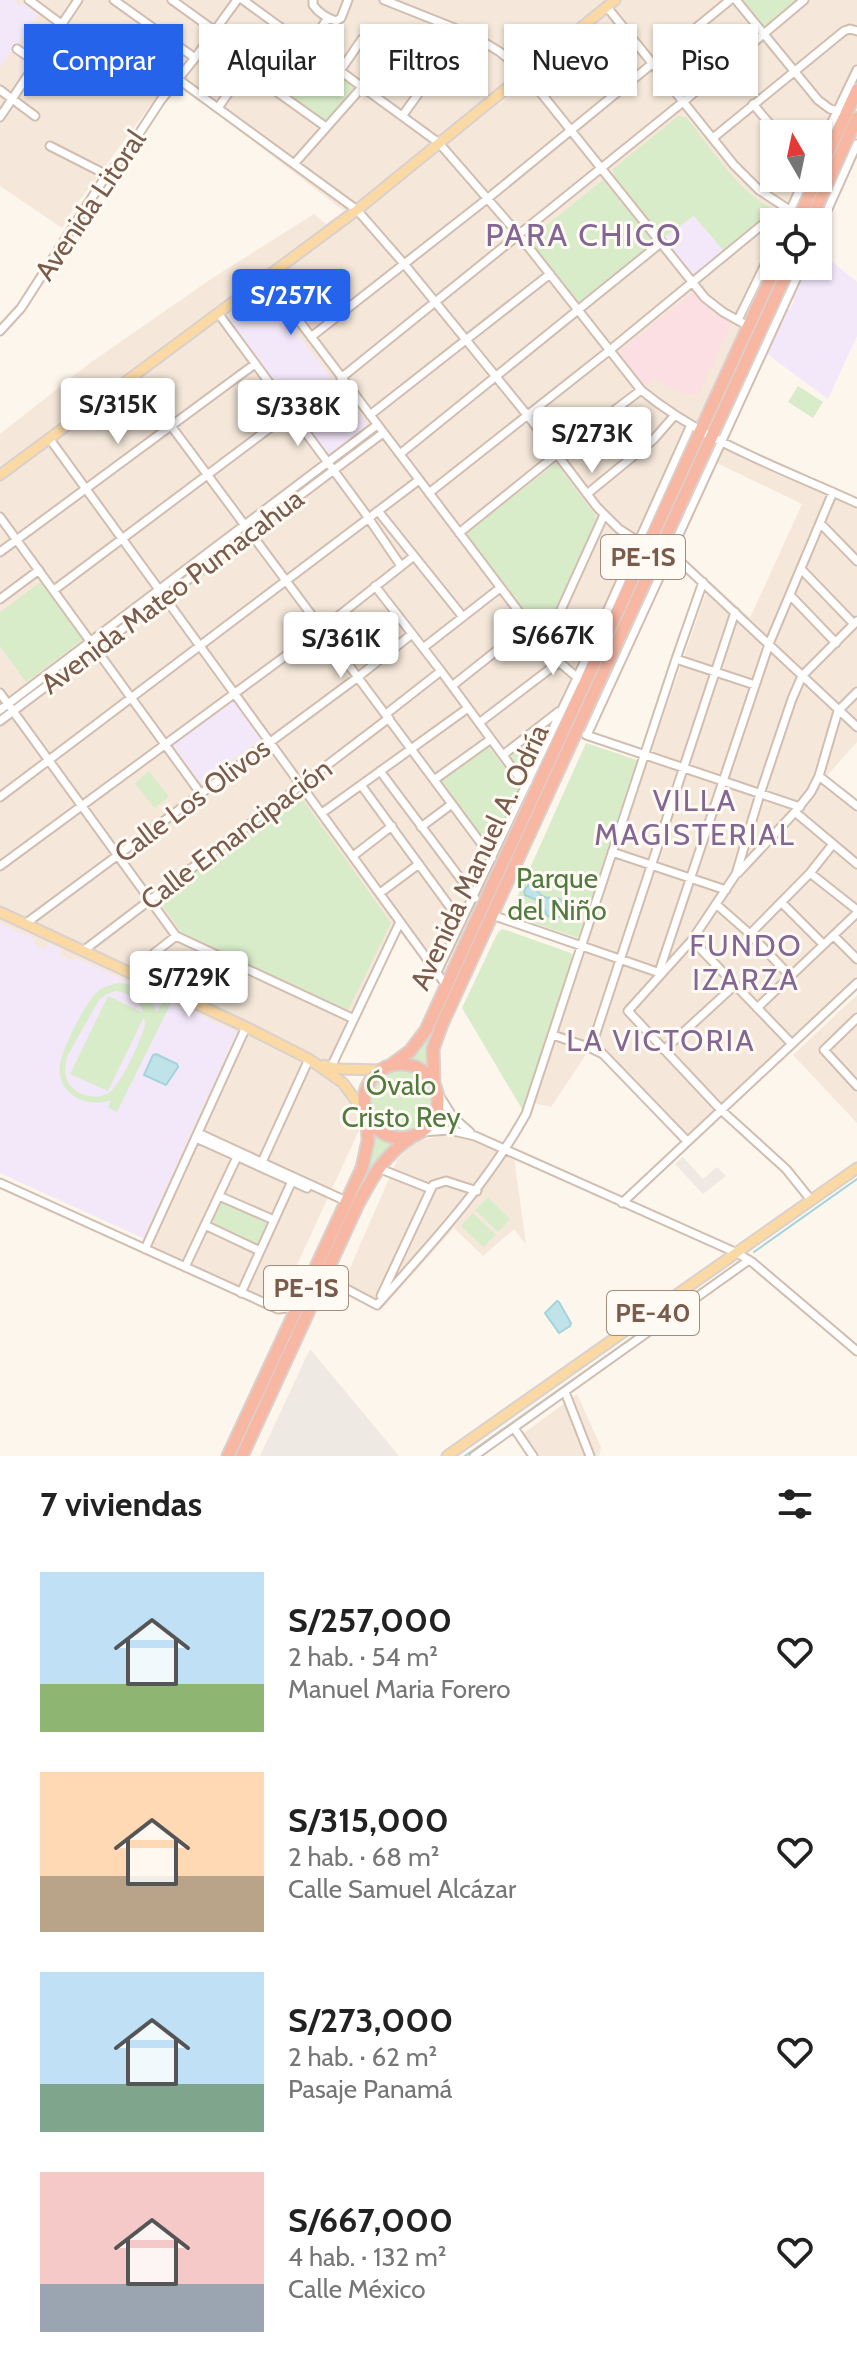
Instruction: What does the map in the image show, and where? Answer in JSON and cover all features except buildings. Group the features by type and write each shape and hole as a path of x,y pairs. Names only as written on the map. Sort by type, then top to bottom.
{"highway":[{"path":"832,151 857,90"},
{"name":"Avenida Manuel A. Odría","path":"646,551 666,548 743,323 768,280"},
{"name":"Avenida Manuel A. Odría","path":"435,1088 432,1059 437,1037 487,904 646,551 783,280"},
{"name":"Avenida Manuel A. Odría","path":"386,1068 419,1041 487,904 582,734 586,683"},
{"path":"386,1068 404,1064 416,1067 427,1075 435,1088"},
{"name":"PE-1S","path":"242,1456 281,1357 286,1333 364,1159 368,1141 365,1089 386,1068"},
{"name":"PE-1S","path":"228,1456 324,1277 378,1168 395,1149 431,1122 437,1111 435,1088"},
{"path":"366,1115 378,1131 389,1136 401,1138 418,1134"}],"main road":[{"path":"585,24 611,3"},
{"path":"0,475 357,210 504,90"},
{"path":"0,912 309,1059 350,1070 386,1068"},
{"path":"309,1059 343,1083 366,1115"},
{"name":"PE-40","path":"447,1456 857,1168"}],"street":[{"path":"29,0 61,24"},
{"path":"63,24 78,0"},
{"path":"114,0 126,3 195,58"},
{"path":"240,0 274,24"},
{"name":"Avenida Litoral","path":"221,24 240,0"},
{"path":"313,0 315,8 336,21 341,18 348,0"},
{"path":"384,0 445,24"},
{"path":"311,337 405,265 730,0"},
{"path":"736,0 818,100 847,115 857,70"},
{"path":"341,378 683,102 803,0"},
{"path":"175,1 206,24"},
{"path":"611,3 652,64 713,138 753,184 785,208"},
{"path":"324,24 328,18"},
{"path":"713,138 844,31 857,31"},
{"path":"344,65 360,42"},
{"path":"17,49 24,54"},
{"name":"Avenida Litoral","path":"183,73 199,53"},
{"path":"0,117 24,82"},
{"path":"183,83 357,210 528,416 604,515 646,551"},
{"path":"294,164 360,89"},
{"path":"0,90 35,116"},
{"name":"Avenida Litoral","path":"0,331 21,308 107,175 127,152 164,96"},
{"path":"218,108 226,96"},
{"path":"283,96 326,127"},
{"path":"376,96 439,143 519,235 641,390 706,433 857,503"},
{"path":"403,115 417,96"},
{"path":"544,96 712,305 743,323 760,280"},
{"path":"753,104 766,120"},
{"path":"832,159 857,144"},
{"path":"50,146 107,175"},
{"path":"429,493 760,226"},
{"path":"400,454 662,242"},
{"path":"370,415 550,274"},
{"path":"266,277 529,625 559,662 586,683"},
{"name":"Avenida Manuel A. Odría","path":"706,433 794,280"},
{"path":"218,313 401,566"},
{"path":"0,552 255,364"},
{"path":"134,376 492,858"},
{"path":"459,533 641,390"},
{"path":"54,590 291,412"},
{"path":"587,494 653,440 675,415"},
{"name":"Avenida Mateo Pumacahua","path":"0,721 10,708 331,466 377,425"},
{"name":"Avenida Mateo Pumacahua","path":"331,466 383,433"},
{"path":"49,438 446,985"},
{"path":"0,797 419,480"},
{"path":"660,973 689,877 769,644 833,492"},
{"path":"378,511 463,617"},
{"path":"545,645 604,515"},
{"path":"0,517 201,794"},
{"path":"820,523 857,561"},
{"path":"666,548 857,727"},
{"name":"Avenida Manuel A. Odría","path":"582,734 666,548"},
{"name":"Avenida Manuel A. Odría","path":"437,972 461,922 487,904 492,858 561,711 586,683 646,551"},
{"path":"0,866 322,629 414,556"},
{"path":"736,874 760,794 802,676 855,623 801,569"},
{"path":"0,599 39,570"},
{"path":"377,1305 477,1191 506,1150 526,1114 703,582"},
{"path":"375,586 521,780 528,782"},
{"path":"423,648 500,588"},
{"path":"790,595 836,643"},
{"path":"591,1048 735,612"},
{"path":"452,686 529,625"},
{"name":"Calle Los Olivos","path":"25,924 412,634"},
{"path":"676,659 755,685"},
{"path":"479,723 559,662"},
{"name":"Calle Emancipación","path":"83,951 301,784 441,671"},
{"path":"811,1200 786,1169 721,1110 628,1011 692,940 736,874 798,810 819,776 838,711 857,692"},
{"path":"0,693 176,936 354,1019"},
{"name":"Avenida Mateo Pumacahua","path":"0,710 10,708"},
{"path":"322,813 468,708"},
{"path":"503,755 561,711"},
{"path":"582,734 760,794 798,810 857,864"},
{"path":"434,780 491,739"},
{"path":"380,771 421,827 487,904 583,945 660,973"},
{"path":"819,776 857,806"},
{"path":"361,785 461,922"},
{"path":"421,827 452,804"},
{"path":"353,856 392,826"},
{"path":"750,934 810,873 833,844"},
{"path":"612,852 726,890"},
{"path":"380,893 419,864"},
{"path":"757,1008 857,912 810,873"},
{"path":"782,903 823,944"},
{"path":"716,904 790,976"},
{"path":"331,1067 400,922"},
{"path":"129,973 176,936"},
{"path":"834,936 857,959"},
{"path":"692,940 792,1044"},
{"path":"622,1203 857,983"},
{"path":"664,1050 735,985"},
{"path":"857,1018 824,1050 857,1086"},
{"path":"850,1025 857,1033"},
{"path":"145,1249 246,1027"},
{"path":"553,1035 603,1054 687,1141"},
{"path":"262,1162 309,1059"},
{"path":"435,1088 453,1117 475,1136"},
{"path":"418,1134 449,1130 475,1136 737,1253 857,1351"},
{"path":"197,1136 237,1157 346,1203"},
{"path":"197,1136 262,1162 346,1203"},
{"path":"185,1267 237,1157"},
{"path":"378,1168 431,1189"},
{"path":"241,1293 292,1181"},
{"path":"377,1305 436,1183 446,1181 477,1191"},
{"path":"0,1183 278,1309 298,1307"},
{"path":"219,1196 274,1220"},
{"path":"205,1225 260,1251"},
{"path":"474,1456 749,1260"},
{"path":"324,1277 377,1305"},
{"path":"278,1309 286,1333"},
{"path":"565,1392 590,1456"},
{"path":"514,1428 533,1456"}],"shaded area":[{"path":"0,0 857,0 857,75 832,129 832,120 760,120 760,192 804,192 796,208 760,208 760,280 763,280 439,983 400,932 330,1078 349,1098 361,1126 279,1304 149,1246 143,1238 0,1173 0,434 90,363 211,279 314,214 326,224 344,211 183,87 183,24 24,24 24,96 158,96 62,228 0,186"},
{"path":"0,0 13,0 39,14 32,24 24,24 24,34 0,67"},
{"path":"694,216 724,251 695,275 663,238"},
{"path":"832,261 857,282 857,336 828,399 767,354 787,309 794,302 793,297 801,280 832,280"},
{"path":"265,291 367,425 329,455 229,319"},
{"path":"694,292 706,306 732,324 698,395 682,393 653,379 646,386 619,358 620,351"},
{"path":"724,447 857,509 857,742 823,780 857,811 857,988 681,1143 608,1062 587,1053 551,1107 534,1103 710,581 750,618 802,504 717,463"},
{"path":"234,701 261,739 199,783 173,745"},
{"path":"0,923 35,939 34,944 45,949 48,943 61,949 59,955 74,961 76,958 237,1032 143,1238 0,1173"},
{"path":"857,995 857,1123 793,1055"},
{"path":"450,1134 473,1139 514,1157 526,1245 514,1229 483,1256 454,1228 380,1311 340,1291 397,1160 412,1145"},
{"path":"683,1157 703,1179 717,1167 726,1176 703,1194 675,1164"},
{"path":"310,1349 399,1456 260,1456"},
{"path":"577,1394 601,1447 599,1456 533,1456 520,1436"}],"green space":[{"path":"740,0 797,0 764,28"},
{"path":"344,80 356,88 326,121 290,96 344,96"},
{"name":"PARA CHICO","path":"678,116 686,117 735,178 770,208 760,208 760,220 724,251 694,216 663,238 614,177 613,169"},
{"path":"603,180 654,243 580,303 528,240"},
{"path":"798,386 823,402 813,418 788,402"},
{"path":"556,463 597,518 545,635 466,534"},
{"path":"43,580 85,638 26,682 0,646 0,612"},
{"path":"555,716 526,778 508,755"},
{"name":"Parque del Niño","path":"586,743 637,760 578,938 509,915"},
{"path":"488,746 516,783 522,785 493,847 488,847 440,780"},
{"path":"149,771 169,797 154,808 135,783"},
{"path":"298,793 391,923 348,1010 183,935 158,899"},
{"path":"491,905 428,1056 428,1070 404,1060 487,906"},
{"path":"503,929 571,953 574,958 522,1109 462,1008 498,932"},
{"path":"120,983 143,992 157,1012 164,999 171,1003 117,1112 108,1108 111,1100 92,1102 75,1097 63,1084 60,1065 69,1038 92,997 102,988","holes":["116,991 137,1001 144,1013 108,996 70,1074 108,1091 144,1017 145,1025 115,1087 105,1095 92,1097 74,1090 70,1085 65,1070 67,1058 99,1000"]},
{"name":"Óvalo Cristo Rey","path":"408,1067 429,1082 435,1101 433,1114 425,1125 408,1135 394,1135 377,1125 369,1114 367,1094 377,1077 388,1069"},
{"path":"370,1129 386,1139 399,1141 391,1147 286,1355 283,1351 363,1176"},
{"path":"488,1197 510,1219 498,1232 475,1210"},
{"path":"220,1201 269,1223 259,1247 209,1224"},
{"path":"473,1213 496,1235 483,1247 461,1226"}],"water":[{"path":"530,884 544,897 566,901 566,910 561,917 547,916 541,902 525,895 524,890"},
{"path":"156,1054 178,1067 166,1085 144,1075"},
{"path":"557,1301 571,1323 559,1333 545,1313"}],"waterway":[{"path":"754,1252 857,1179"},
{"path":"465,1456 738,1263"}],"district":[{"name":"PARA CHICO","path":"584,234"},
{"name":"VILLA MAGISTERIAL","path":"695,817"},
{"name":"FUNDO IZARZA","path":"746,962"},
{"name":"LA VICTORIA","path":"661,1040"}]}
